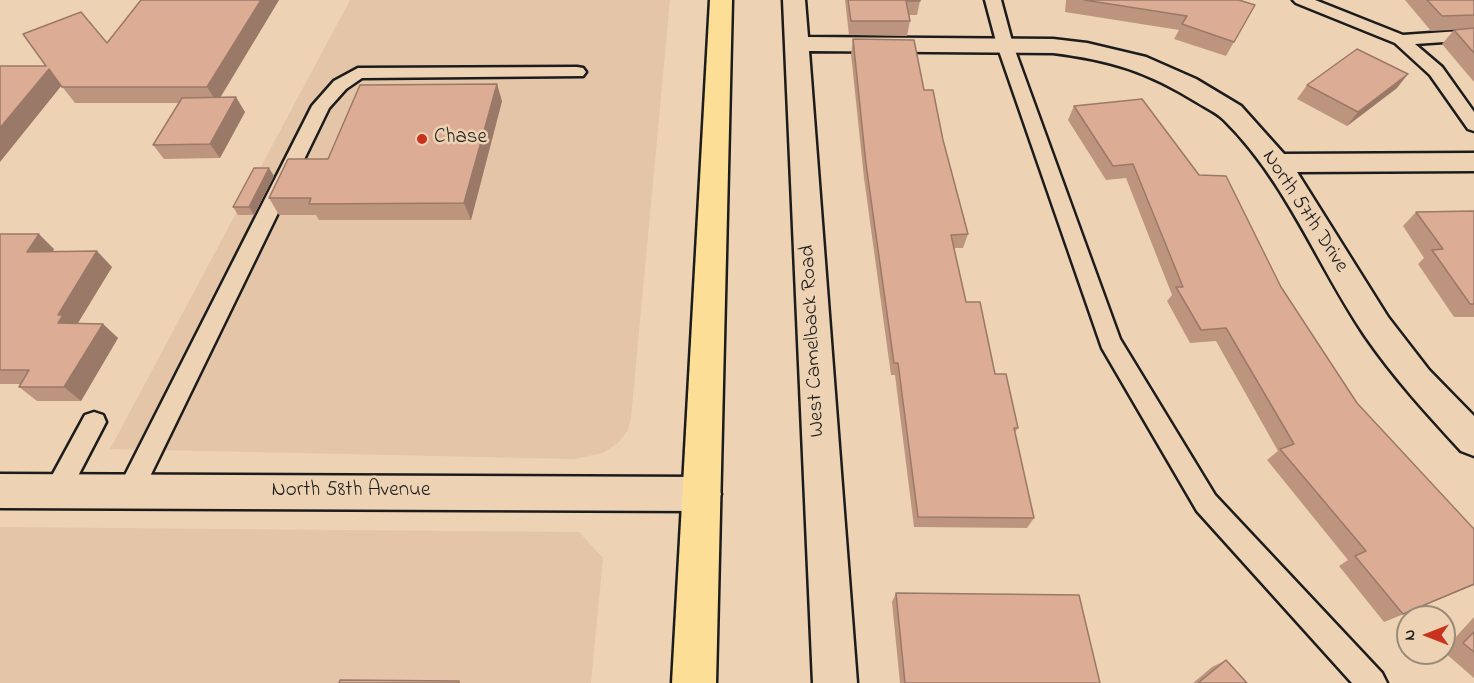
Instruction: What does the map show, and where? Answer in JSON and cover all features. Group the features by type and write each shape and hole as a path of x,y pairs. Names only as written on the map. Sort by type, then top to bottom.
{"main road":[{"path":"694,683 721,0"}],"street":[{"name":"West Camelback Road","path":"794,0 835,683"},
{"name":"North 57th Drive","path":"796,44 1005,45 1087,50 1137,62 1187,85 1232,112 1277,163 1376,326 1417,380 1474,440"},
{"path":"1277,163 1474,162"},
{"name":"North 58th Avenue","path":"0,491 702,494"}],"lane":[{"path":"993,0 1005,45 1110,342 1206,503 1372,683"},
{"path":"1301,0 1401,40 1436,71 1474,125"},
{"path":"1401,40 1474,35"},
{"path":"130,492 321,106 340,85 358,73 577,72"},
{"path":"57,491 94,422"}],"shaded area":[{"path":"350,0 670,0 631,418 628,430 618,443 603,453 574,459 110,449"},
{"path":"0,527 579,532 603,558 591,683 0,683"}],"building":[{"path":"141,0 261,0 207,87 62,87 49,69 0,128 0,66 46,66 23,34 81,12 107,43"},
{"path":"848,0 920,1 906,1 910,21 851,21"},
{"path":"1084,0 1239,0 1255,5 1234,42 1182,24 1187,16"},
{"path":"1427,0 1474,0 1474,15 1442,16"},
{"path":"1474,28 1474,53 1454,30"},
{"path":"853,39 914,40 924,90 933,90 943,140 968,234 951,235 966,302 980,302 995,374 1006,374 1018,428 1014,428 1034,518 918,517 898,363 894,363 866,164"},
{"path":"1357,49 1408,74 1358,112 1307,85"},
{"name":"Chase","path":"497,84 464,203 309,204 311,198 269,198 288,159 328,159 360,85"},
{"path":"236,97 210,144 153,145 182,98"},
{"path":"1142,99 1199,175 1226,176 1281,287 1357,403 1474,529 1474,584 1424,605 1396,606 1355,556 1366,551 1280,449 1294,444 1226,328 1201,330 1176,287 1183,287 1133,164 1113,166 1074,106"},
{"path":"254,168 269,168 249,207 233,207"},
{"path":"1474,211 1474,304 1470,304 1432,250 1443,249 1416,212"},
{"path":"0,234 39,234 27,252 97,251 58,315 63,315 58,323 103,324 64,387 19,387 29,370 0,370"},
{"path":"896,593 1079,595 1100,683 905,683"},
{"path":"1474,632 1474,652 1463,643"},
{"path":"1226,660 1247,683 1198,683"},
{"path":"340,680 459,681 459,683 339,683"}],"place":[{"name":"Chase","path":"422,139"}]}
